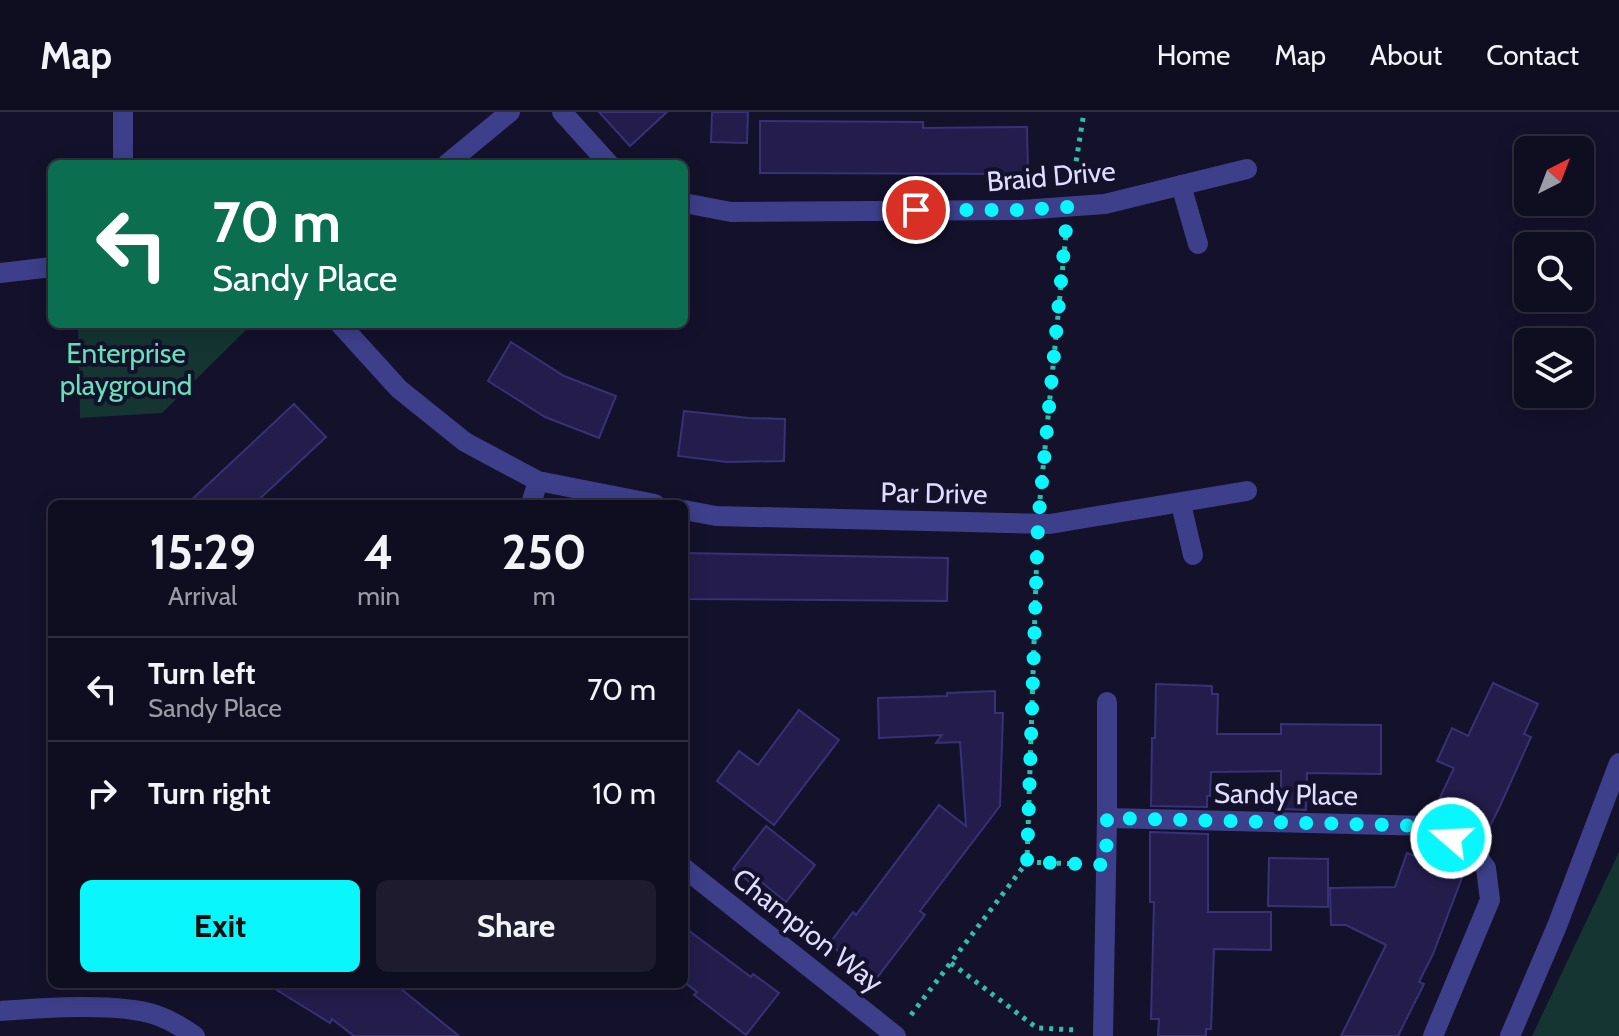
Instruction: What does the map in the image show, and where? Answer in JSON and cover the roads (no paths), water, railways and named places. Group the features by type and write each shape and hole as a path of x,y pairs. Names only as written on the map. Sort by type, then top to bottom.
{"street":[{"path":"123,112 123,160"},
{"path":"562,112 605,160"},
{"path":"452,160 507,113"},
{"name":"Braid Drive","path":"688,204 731,212 1021,210 1105,204 1247,169"},
{"path":"1181,185 1198,244"},
{"path":"0,273 48,267"},
{"path":"344,328 399,389 465,442 538,481 635,500"},
{"path":"532,500 538,481"},
{"name":"Par Drive","path":"688,511 716,516 1038,524 1181,504 1247,491"},
{"path":"1181,504 1193,555"},
{"path":"1103,1033 1107,702"},
{"path":"1510,1036 1557,926 1619,763"},
{"name":"Sandy Place","path":"1107,818 1430,826 1473,850 1486,868 1490,900 1433,1036"},
{"name":"Champion Way","path":"688,871 896,1036"},
{"path":"0,1011 51,1007 132,1011 154,1014 195,1036"}],"park label":[{"name":"Enterprise playground","path":"126,369"}]}
